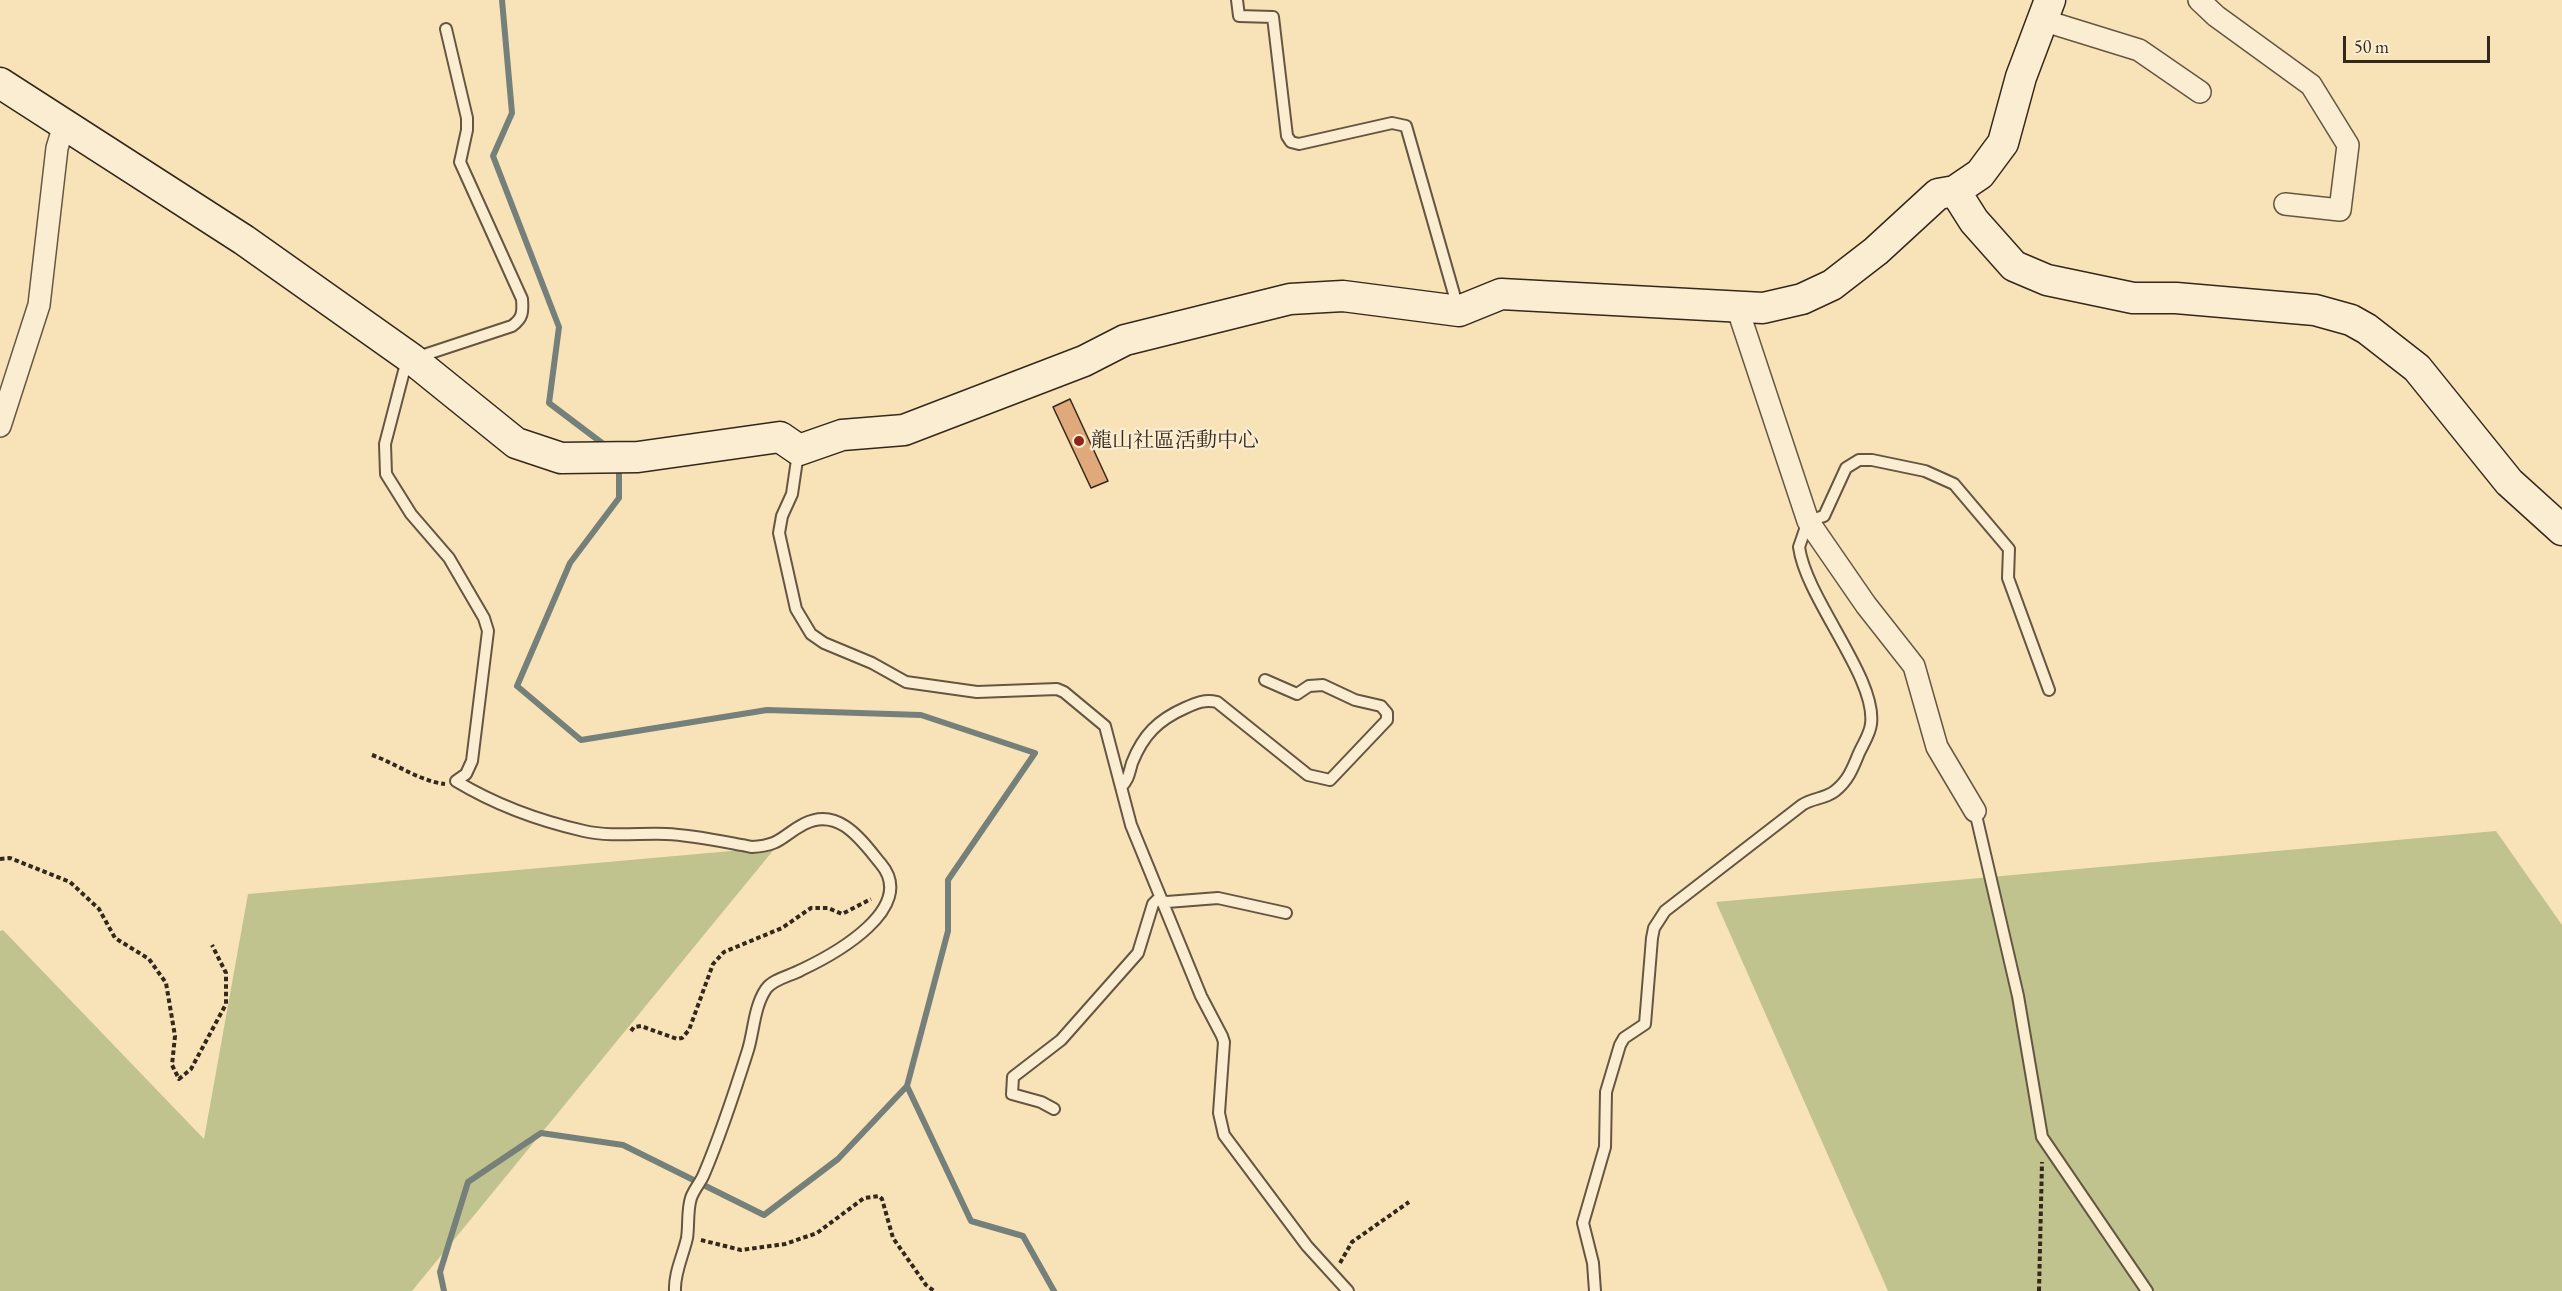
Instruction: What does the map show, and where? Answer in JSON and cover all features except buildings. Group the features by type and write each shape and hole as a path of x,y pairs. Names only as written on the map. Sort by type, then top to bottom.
{"street":[{"path":"2199,0 2216,16 2311,85 2348,145 2340,210 2285,204"},
{"path":"0,83 244,240 412,359 516,443 561,458 619,457 780,437 799,450 842,435 904,430 1084,361 1125,340 1290,299 1342,296 1459,311 1501,294 1763,308 1802,299 1832,285 1876,251 1938,194 1955,190 1980,174 2003,143 2021,77 2046,10 2139,50 2200,92"},
{"path":"0,426 39,305 57,148 64,125"},
{"path":"1955,190 1974,221 2014,266 2047,280 2133,297 2187,299 2315,310 2351,320 2367,329 2417,368 2509,482 2562,530"},
{"path":"1737,307 1808,521 1866,605 1914,666 1937,747 1975,811"}],"lane":[{"path":"1237,0 1239,16 1273,17 1287,136 1291,142 1299,144 1392,123 1406,126 1459,311"},
{"path":"446,29 467,118 467,130 460,162 522,299 523,311 521,319 512,326 412,359 404,371 385,444 386,474 411,514 449,558 484,618 488,632 472,761 466,774 456,781 483,797 510,807 584,831 613,834 667,834 763,846 775,844 805,823 828,819 850,828 888,873 892,886 889,903 842,949 766,988 757,1008 749,1048 704,1174 691,1198 687,1236 675,1278 675,1291"},
{"path":"799,450 792,494 782,516 779,533 796,609 811,634 824,644 872,663 906,682 977,692 1046,688 1064,692 1105,726 1131,825 1201,996 1224,1042 1219,1113 1224,1135 1334,1277 1348,1291"},
{"path":"1595,1291 1593,1263 1583,1223 1587,1200 1603,1155 1606,1092 1620,1046 1624,1038 1646,1024 1654,928 1665,911 1802,805 1836,791 1847,780 1870,729 1870,706 1858,674 1831,626 1799,547 1808,521 1824,516 1846,468 1859,460 1872,460 1925,471 1954,484 2009,549 2008,578 2049,690"},
{"path":"1121,787 1128,780 1140,744 1149,731 1168,715 1200,702 1217,702 1308,775 1330,780 1387,720 1387,713 1381,706 1355,700 1323,685 1309,686 1297,694 1265,680"},
{"path":"1975,811 2018,996 2042,1137 2147,1291"},
{"path":"1054,1109 1041,1102 1012,1094 1013,1077 1061,1040 1138,953 1153,904 1157,900 1218,898 1286,913"}],"path":[{"path":"372,755 393,762 430,783 447,785 456,781"},
{"path":"0,859 10,858 70,882 99,909 115,938 149,959 166,983 175,1036 172,1065 179,1078 191,1069 226,1004 226,974 212,945"},
{"path":"631,1031 634,1027 641,1026 676,1039 682,1038 689,1030 713,964 724,952 782,928 811,908 828,908 842,914 848,913 892,886"},
{"path":"2039,1291 2042,1137"},
{"path":"687,1236 741,1250 785,1244 816,1233 864,1198 879,1196 882,1199 893,1238 926,1285 934,1291"},
{"path":"1334,1277 1352,1242 1409,1202"}],"green space":[{"path":"2496,831 2562,925 2562,1291 1888,1291 1716,902"},
{"path":"776,847 412,1291 0,1291 0,931 3,930 204,1139 248,894"}],"waterway":[{"path":"502,0 512,113 493,156 559,327 549,403 606,446"},
{"path":"444,1291 440,1272 468,1182 541,1133 623,1145 764,1215 838,1159 907,1086 948,931 948,880 1035,753 921,715 767,710 581,740 517,686 570,563 619,498 619,465"},
{"path":"907,1086 971,1221 1023,1236 1054,1291"}],"place":[{"name":"龍山社區活動中心","path":"1079,441"}]}
